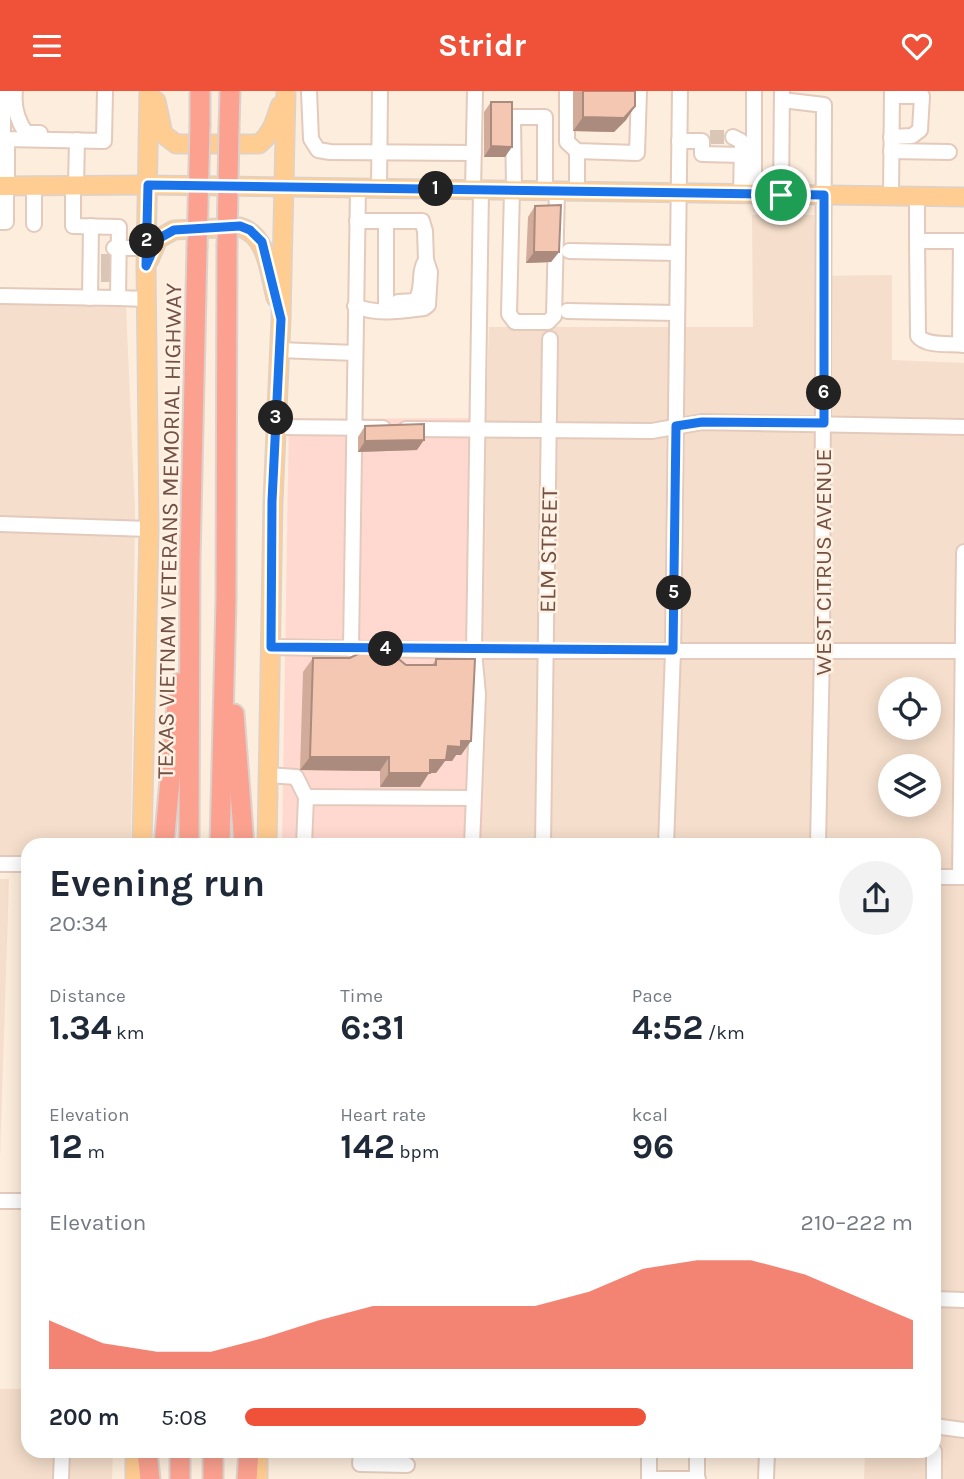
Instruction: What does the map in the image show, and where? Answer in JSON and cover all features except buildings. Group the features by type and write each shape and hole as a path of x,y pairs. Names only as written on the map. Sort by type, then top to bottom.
{"highway":[{"name":"TEXAS VIETNAM VETERANS MEMORIAL HIGHWAY","path":"189,838 190,560 200,91"},
{"path":"220,838 226,600 230,91"},
{"path":"165,838 190,560"},
{"path":"226,600 243,838"},
{"path":"148,1458 150,1479"},
{"path":"180,1458 180,1479"},
{"path":"213,1479 214,1458"},
{"path":"247,1479 248,1458"}],"main road":[{"path":"151,91 163,134 176,144 259,144 268,138 286,91"},
{"path":"142,838 149,529 147,257 151,91"},
{"path":"267,838 286,91"},
{"path":"4,185 964,197"},
{"path":"147,257 158,239 174,230 240,226 250,230 262,242 281,319"},
{"path":"135,1458 135,1479"},
{"path":"258,1458 258,1479"}],"street":[{"path":"3,91 3,138 104,141 105,91"},
{"path":"15,91 16,115 26,133 104,134"},
{"path":"309,91 311,139 318,150 474,153"},
{"path":"379,188 380,91"},
{"path":"472,838 478,694 474,651 477,429 475,91"},
{"path":"567,91 567,142 577,151 637,153 639,91"},
{"path":"666,838 673,650 680,91"},
{"path":"748,194 754,91"},
{"path":"891,144 920,130 922,96 892,93 891,144 891,196"},
{"path":"781,195 782,95 806,103"},
{"path":"782,162 790,142 792,113 806,103"},
{"name":"WEST CITRUS AVENUE","path":"806,103 824,105 824,423 818,838"},
{"path":"286,117 309,117"},
{"path":"513,117 545,117 551,190 554,316 548,323 515,322 509,314 513,117"},
{"path":"733,137 741,141 748,194"},
{"path":"0,222 6,222 4,185 8,139"},
{"path":"679,141 706,139 702,154 742,155"},
{"path":"77,140 73,226 119,227 90,298"},
{"path":"891,144 949,152"},
{"path":"577,151 577,191"},
{"path":"34,185 34,224"},
{"path":"351,649 358,188"},
{"path":"917,196 917,241 918,336 922,341 962,344 962,241 917,241"},
{"path":"355,306 367,311 386,307 424,308 428,305 430,272 422,221 357,221"},
{"path":"386,221 386,307"},
{"path":"91,226 118,298"},
{"path":"569,251 677,253"},
{"path":"106,261 147,257"},
{"path":"0,296 147,299"},
{"path":"567,311 677,313"},
{"name":"ELM STREET","path":"543,838 550,339"},
{"path":"279,350 355,353"},
{"path":"276,427 652,431 702,422 964,426"},
{"path":"0,524 149,529"},
{"path":"941,877 962,877 964,552"},
{"path":"271,647 474,651 964,651"},
{"path":"268,775 296,777 306,797 304,838"},
{"path":"306,797 473,799"},
{"path":"0,864 21,864"},
{"path":"0,1201 21,1202"},
{"path":"941,1300 964,1300"},
{"path":"941,1427 964,1430"},
{"path":"61,1479 62,1458"},
{"path":"360,1458 360,1464 407,1465"},
{"path":"649,1458 649,1479 697,1478 697,1458"},
{"path":"766,1479 767,1458"},
{"path":"934,1458 934,1479"}],"shaded area":[{"path":"752,215 814,215 817,276 892,275 892,360 964,363 964,1479 864,1479 865,1458 941,1458 941,838 484,838 486,418 489,327 753,327"},
{"path":"0,304 126,307 135,511 131,838 21,838 21,859 0,859"},
{"path":"486,418 484,838 282,838 289,419"},
{"path":"0,879 9,879 0,1157"},
{"path":"0,1389 21,1389 21,1458 113,1458 112,1479 0,1479"}],"tunnel":[{"path":"710,137 733,137"},
{"path":"101,261 114,261"},
{"path":"101,275 113,275"}],"route":[{"path":"148,185 781,195 824,195 824,423 702,422 676,426 673,650 474,651 271,647 272,501 281,319 262,242 250,230 240,226 174,230 158,239 146,266 148,185"}]}
